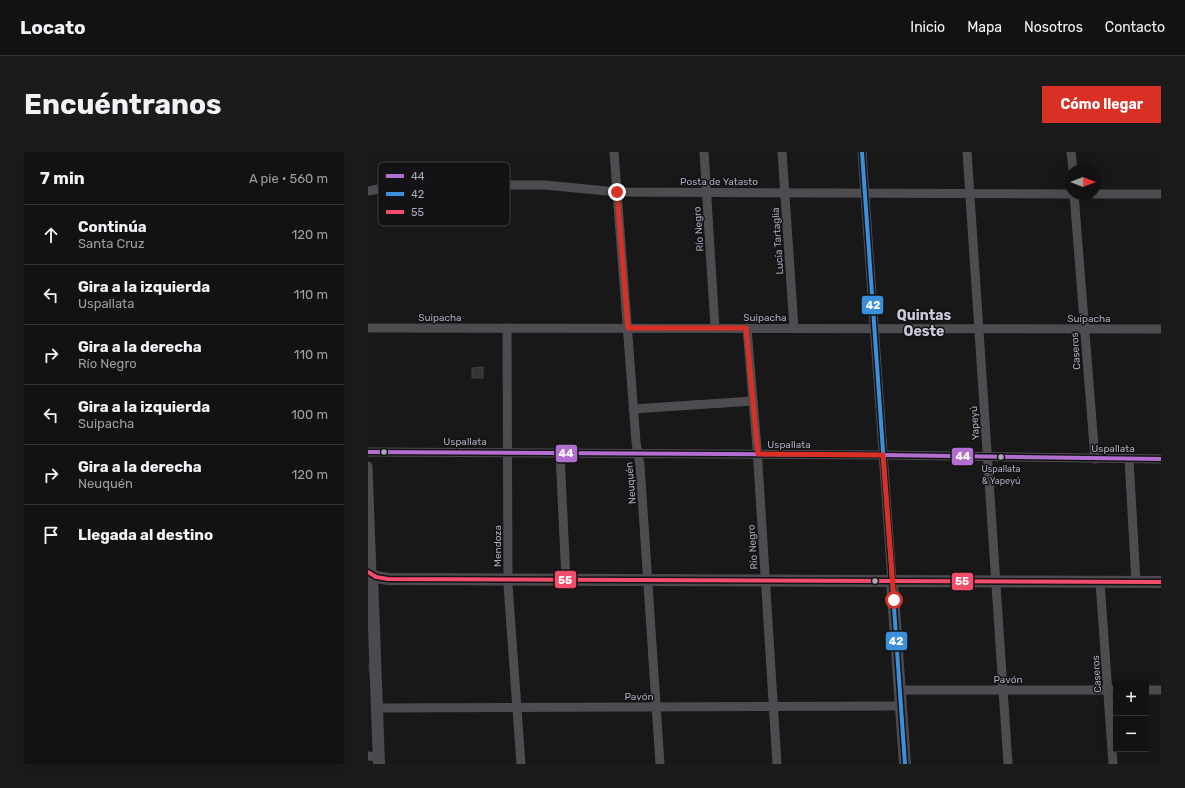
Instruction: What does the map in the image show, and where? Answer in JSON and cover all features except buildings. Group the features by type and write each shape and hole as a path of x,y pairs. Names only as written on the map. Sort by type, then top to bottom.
{"main road":[{"path":"375,759 377,708 372,679 369,574 384,579 1161,582"},
{"path":"892,581 905,764"}],"street":[{"name":"Neuquén","path":"614,152 636,442 640,465 660,764"},
{"name":"Río Negro","path":"704,152 715,328"},
{"name":"Lucía Tartaglia","path":"782,152 794,328"},
{"path":"862,152 892,581"},
{"name":"Yapeyú","path":"967,152 1008,764"},
{"path":"1071,152 1072,164"},
{"name":"Posta de Yatasto","path":"510,186 546,186 617,192 1065,194"},
{"name":"Posta de Yatasto","path":"368,191 378,189"},
{"path":"1101,194 1161,194"},
{"name":"Caseros","path":"1074,200 1094,459"},
{"name":"Suipacha","path":"368,328 1161,329"},
{"name":"Mendoza","path":"507,328 508,579 521,764"},
{"name":"Río Negro","path":"746,328 758,454 777,764"},
{"path":"634,409 753,401"},
{"name":"Uspallata","path":"368,452 883,455 1161,459"},
{"path":"560,453 566,580"},
{"path":"1129,459 1136,582"},
{"path":"368,466 369,574"},
{"name":"Caseros","path":"1100,582 1112,690 1113,764"},
{"name":"Pavón","path":"900,690 1112,690"},
{"path":"1149,690 1161,690"},
{"name":"Pavón","path":"377,708 901,706"}],"waterway":[{"path":"368,663 370,672"}],"transit line":[{"name":"42","path":"862,152 905,764"},
{"name":"44","path":"368,452 883,455 1161,459"},
{"name":"55","path":"368,572 376,577 388,579 1161,582"}],"place":[{"name":"Uspallata & Yapeyú","path":"1001,457"}],"district":[{"name":"Quintas Oeste","path":"924,324"}],"route":[{"path":"617,192 628,328 746,328 758,454 883,455 894,600"}]}
